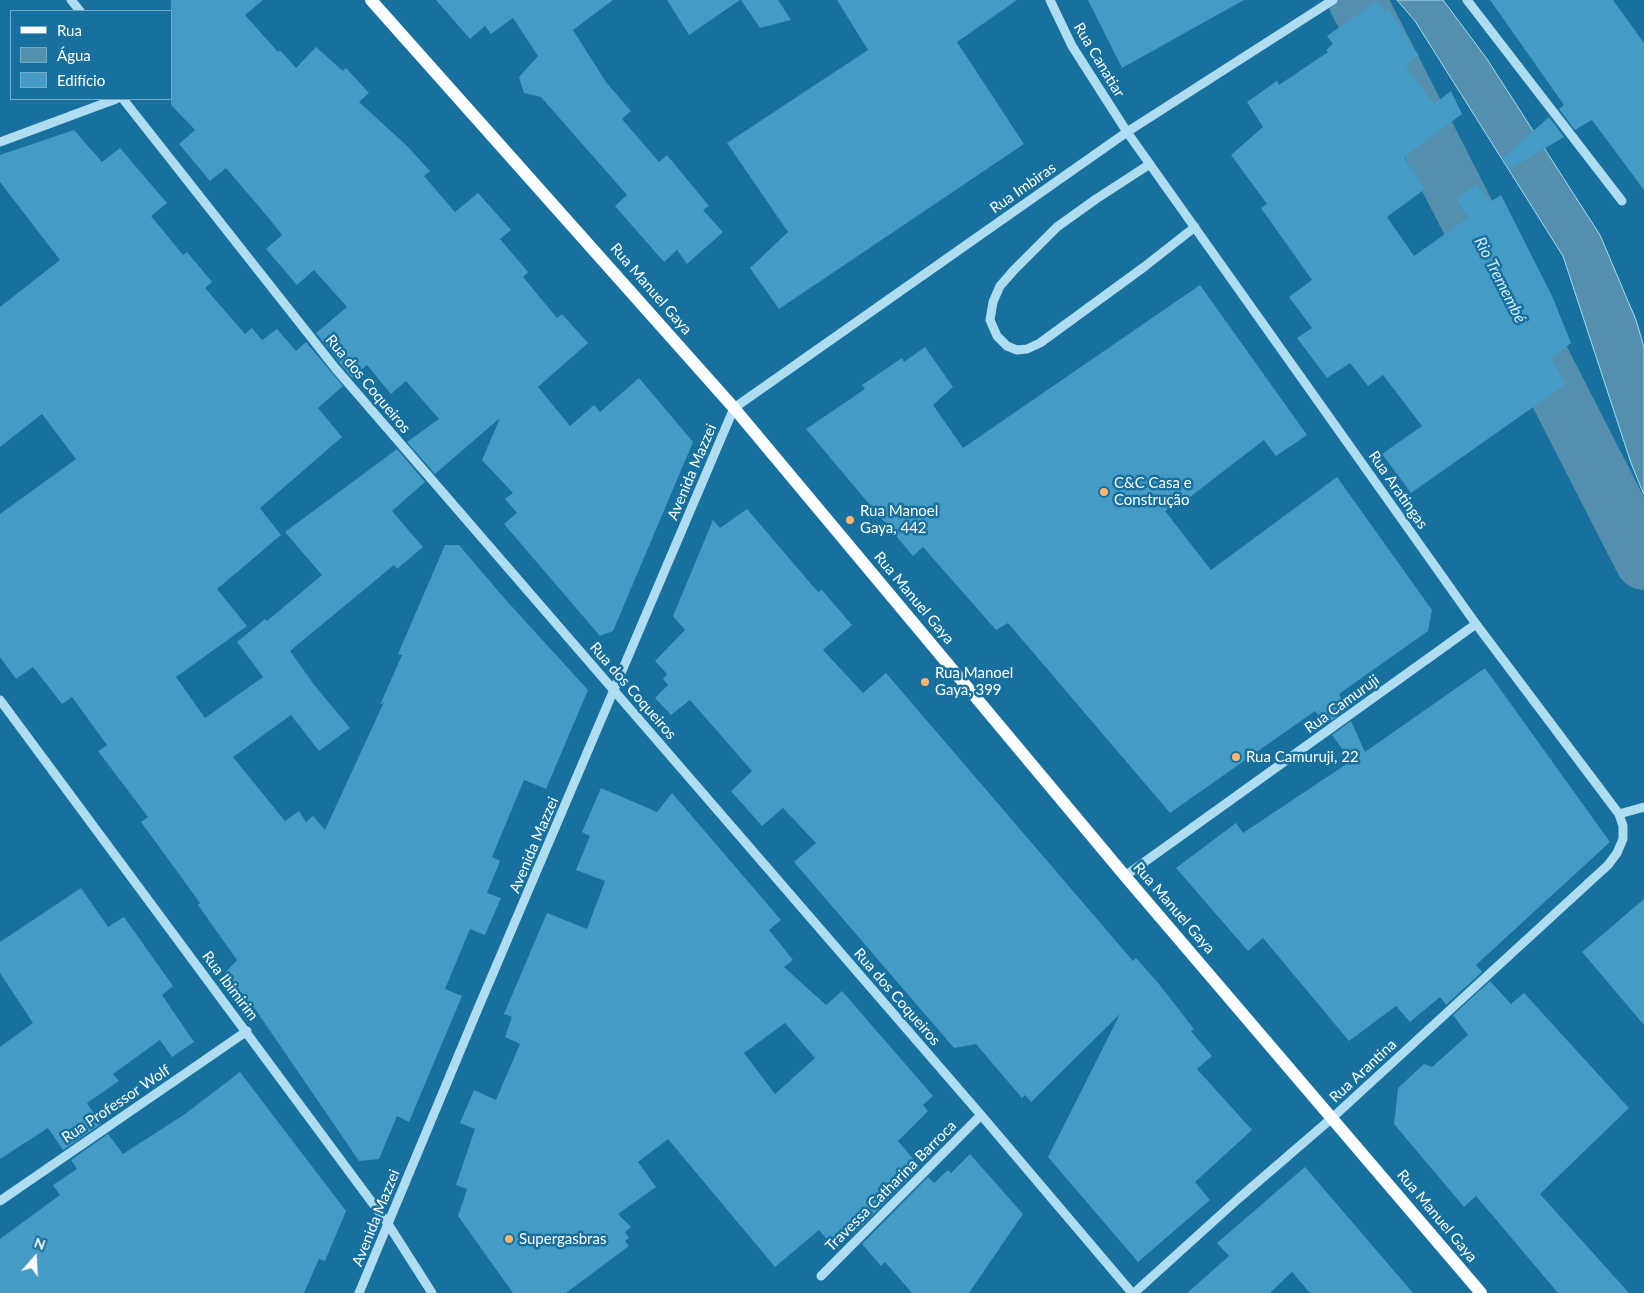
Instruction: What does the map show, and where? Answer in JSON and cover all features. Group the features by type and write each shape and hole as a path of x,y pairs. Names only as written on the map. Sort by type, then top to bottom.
{"main road":[{"name":"Rua Manuel Gaya","path":"371,0 734,408 1125,876 1481,1293"}],"street":[{"path":"71,0 79,10"},
{"name":"Rua Canatiar","path":"1050,0 1072,46 1128,132"},
{"name":"Rua Imbiras","path":"734,408 1128,132 1333,0"},
{"path":"1467,0 1622,201"},
{"path":"0,142 113,100"},
{"name":"Rua dos Coqueiros","path":"124,100 336,369 1133,1293"},
{"name":"Rua Aratingas","path":"1128,132 1476,624 1619,814 1623,826 1623,839 1617,853 1608,864"},
{"path":"1150,164 1096,198 1057,227 1014,270 1000,286 993,302 990,320 997,336 1007,346 1017,350 1027,349 1040,343 1137,272 1195,226"},
{"name":"Avenida Mazzei","path":"359,1293 734,408"},
{"name":"Rua Camuruji","path":"1125,876 1476,624"},
{"name":"Rua Ibimirim","path":"0,700 247,1031 388,1224 432,1293"},
{"path":"1619,814 1644,807"},
{"name":"Rua Arantina","path":"1133,1293 1238,1198 1332,1118 1608,864"},
{"name":"Rua Professor Wolf","path":"0,1201 247,1031"},
{"name":"Travessa Catharina Barroca","path":"820,1276 981,1115"}],"water":[{"path":"1397,0 1443,0 1487,59 1600,235 1636,320 1644,347 1644,495 1631,463 1563,256 1415,21"}],"building":[{"path":"171,0 263,0 245,15 278,52 280,50 296,68 316,47 343,71 346,68 369,93 359,102 406,145 430,171 424,176 455,212 478,193 511,230 500,239 528,272 523,277 557,318 562,314 588,343 538,387 570,426 594,405 600,412 639,378 693,442 613,631 600,636 504,524 517,513 505,499 513,493 482,460 500,418 435,474 407,442 439,419 406,381 391,394 367,365 352,378 316,333 347,307 314,270 297,285 266,249 282,235 267,216 226,168 210,181 179,144 195,130 171,105"},
{"path":"436,0 613,0 573,30 606,82 631,111 622,119 659,162 667,155 709,206 703,210 723,232 687,264 677,250 664,262 615,206 627,195 541,97 524,93 519,77 538,56 513,18 491,34 485,26 470,39"},
{"path":"667,0 740,0 689,35"},
{"path":"741,0 778,0 791,20 760,28"},
{"path":"837,0 1017,0 957,42 1024,144 779,309 750,268 788,232 727,143 868,50"},
{"path":"1088,0 1244,0 1122,68"},
{"path":"1490,0 1613,0 1644,43 1644,190 1592,120 1575,130 1559,109 1564,105"},
{"path":"1377,1 1385,11 1388,9 1409,40 1407,41 1419,55 1405,65 1434,104 1451,91 1462,114 1404,157 1425,189 1387,217 1414,256 1469,217 1456,199 1477,184 1490,202 1501,195 1552,296 1571,343 1551,359 1566,384 1411,493 1382,454 1422,426 1383,375 1368,386 1350,363 1327,378 1297,338 1312,328 1289,297 1312,280 1261,208 1267,204 1231,155 1263,127 1247,102 1277,81 1279,85 1328,52 1326,50 1333,44 1327,36"},
{"path":"1549,117 1564,137 1510,169 1502,159"},
{"path":"74,130 102,162 120,148 167,203 151,216 183,255 187,252 212,282 205,288 245,334 252,328 262,340 277,329 296,351 306,342 343,386 318,408 342,437 260,508 281,535 217,589 247,626 176,677 205,718 263,677 237,642 265,619 267,621 322,575 285,532 397,449 425,482 392,511 423,547 397,569 394,565 290,651 315,686 350,728 319,751 291,715 233,757 285,821 299,811 306,822 313,816 325,830 384,702 380,705 402,655 398,654 445,545 459,545 505,599 588,690 546,789 524,780 492,857 500,861 487,893 501,898 485,935 470,929 445,989 462,996 409,1122 397,1116 379,1159 359,1161 251,1003 249,1008 224,974 237,960 198,905 200,903 141,822 148,817 98,751 107,745 72,697 62,704 33,667 16,679 0,657 0,514 76,459 42,414 0,447 0,307 60,260 0,182 0,155"},
{"name":"C&C Casa e Construção","path":"1200,285 1307,435 1276,456 1264,440 1186,500 1165,511 1211,570 1337,477 1432,610 1428,631 1339,694 1346,710 1325,725 1315,711 1170,813 1008,623 996,630 923,547 913,556 806,429 865,389 862,385 902,358 904,362 925,347 953,387 933,405 963,448"},
{"path":"747,509 818,592 822,590 852,625 823,650 863,693 886,673 1133,961 1136,958 1159,984 1194,1029 1191,1031 1212,1056 1197,1069 1252,1130 1195,1182 1210,1200 1138,1262 1048,1157 1120,1014 1031,1102 1025,1095 1022,1098 976,1044 954,1048 794,862 816,843 783,808 762,826 731,791 752,771 690,700 671,715 655,698 668,685 663,679 667,674 655,661 685,630 673,616 713,520 720,528"},
{"path":"1485,668 1610,842 1476,965 1482,972 1446,1005 1440,997 1410,1022 1396,1006 1349,1041 1263,938 1248,951 1176,868 1236,823 1243,833 1351,761 1332,735 1351,721 1365,752"},
{"path":"601,788 657,812 672,793 781,920 769,930 793,960 784,967 826,1005 842,991 933,1096 923,1105 928,1111 898,1141 920,1167 854,1234 847,1227 830,1243 819,1230 775,1267 668,1139 638,1162 656,1187 618,1214 631,1227 625,1232 629,1238 625,1241 629,1246 566,1293 513,1293 458,1216 467,1189 456,1185 475,1129 460,1123 474,1090 496,1100 520,1044 505,1037 512,1017 504,1014 547,913 587,929 605,881 576,870 590,836 582,832","holes":["785,1023 815,1058 775,1094 744,1053"]},
{"path":"81,888 108,927 124,917 173,986 162,995 194,1042 172,1057 160,1040 113,1074 119,1081 87,1103 101,1124 63,1150 48,1128 0,1159 0,1047 33,1023 0,973 0,942"},
{"path":"1644,899 1644,1025 1582,952"},
{"path":"1490,981 1511,1004 1524,993 1629,1108 1540,1194 1629,1293 1558,1293 1476,1196 1464,1207 1394,1124 1398,1088 1424,1064 1432,1067 1468,1035 1453,1015"},
{"path":"240,1072 346,1211 325,1261 319,1259 304,1293 0,1293 0,1239 60,1195 53,1185 77,1169 71,1160 108,1134 123,1154 185,1114"},
{"path":"970,1154 1023,1214 969,1293 912,1293 885,1262 881,1266 862,1244 928,1177 934,1183 948,1170 951,1173"},
{"path":"1305,1167 1413,1293 1310,1293 1292,1272 1270,1293 1187,1293 1229,1256 1217,1243"}],"waterway":[{"name":"Rio Tremembé","path":"1357,0 1644,561"}],"place":[{"name":"C&C Casa e Construção","path":"1104,492"},
{"name":"Rua Manoel Gaya, 442","path":"850,520"},
{"name":"Rua Manoel Gaya, 399","path":"925,682"},
{"name":"Rua Camuruji, 22","path":"1236,757"},
{"name":"Supergasbras","path":"509,1239"}]}
